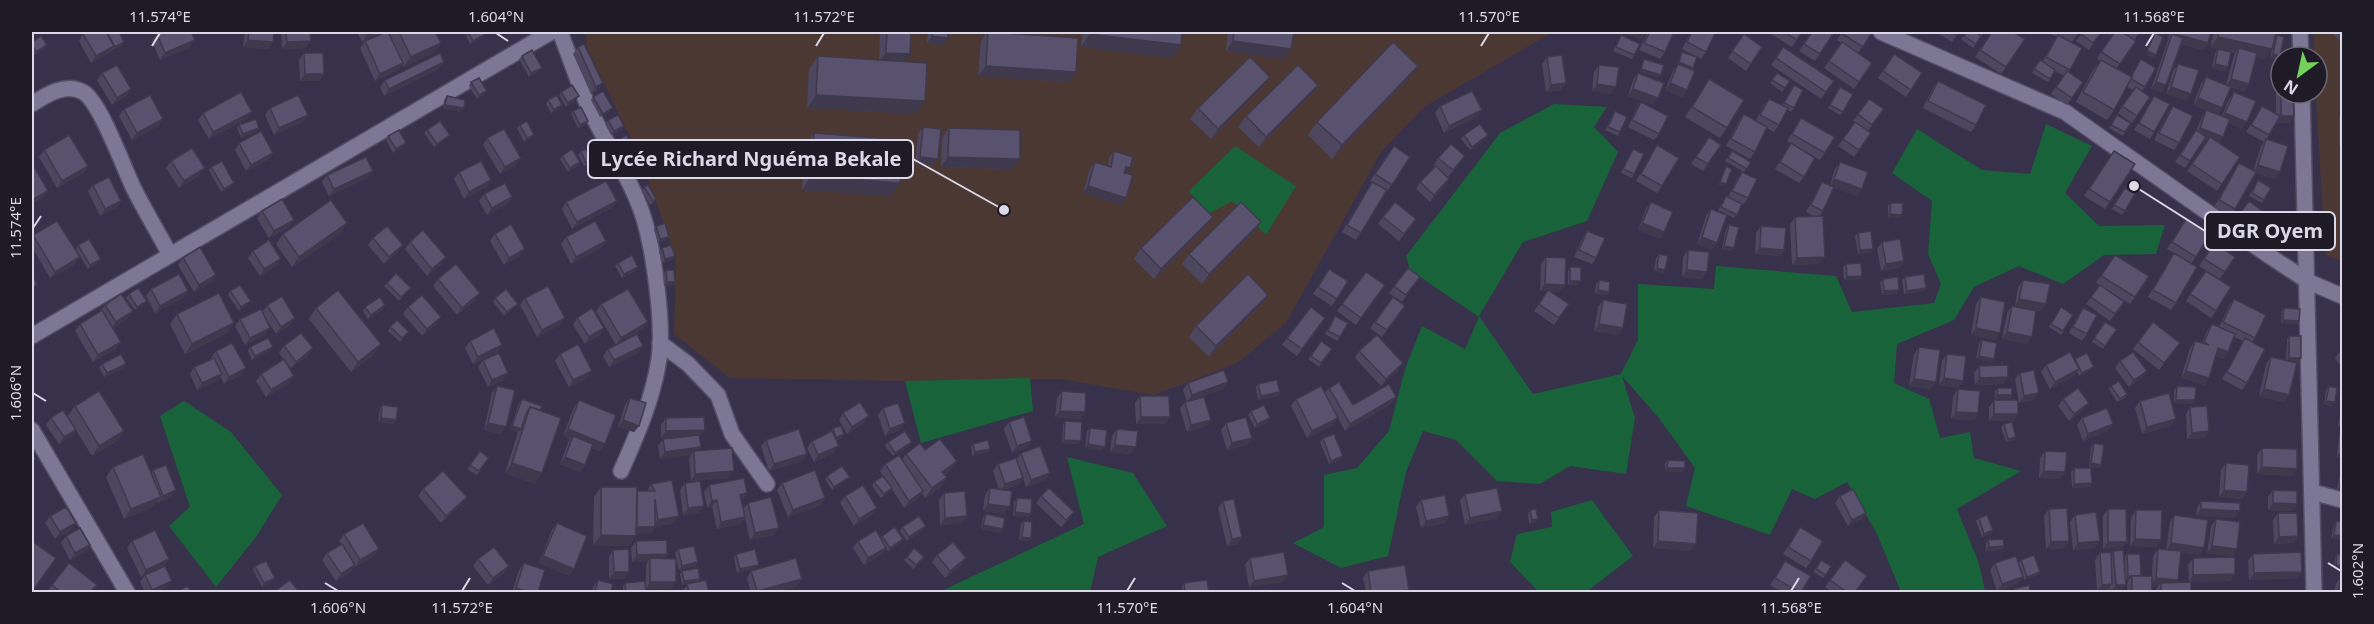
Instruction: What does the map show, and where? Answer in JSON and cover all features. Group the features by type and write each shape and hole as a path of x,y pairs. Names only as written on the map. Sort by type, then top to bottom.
{"street":[{"path":"32,336 170,253 551,32"},
{"path":"560,32 589,108 632,189 644,219 655,276 660,343 653,386 643,421 621,471"},
{"path":"1881,32 2065,112 2309,282 2343,296"},
{"path":"32,104 53,91 70,89 83,91 95,103 134,189 170,253"},
{"path":"2302,105 2309,282 2314,592"},
{"path":"660,343 688,364 718,395 732,434 767,484"},
{"path":"32,430 127,592"},
{"path":"2312,492 2343,500"}],"shaded area":[{"path":"586,32 1553,32 1424,107 1381,152 1286,323 1237,363 1154,395 1060,379 905,381 730,378 674,334 676,257 642,163 586,45"},
{"path":"2313,32 2342,32 2342,261 2325,255 2317,105 2329,105 2329,45 2314,45"}],"green space":[{"path":"1554,104 1607,107 1594,127 1618,152 1587,221 1523,242 1479,316 1533,394 1621,374 1638,340 1638,284 1714,289 1716,266 1836,276 1852,312 1934,303 1941,284 1928,254 1932,201 1892,173 1917,129 1982,170 2030,174 2046,124 2092,146 2065,193 2099,226 2165,225 2156,254 2104,255 2063,284 2019,266 1974,287 1954,320 1897,344 1894,383 1929,399 1940,438 1970,432 1974,458 2021,471 1957,509 1978,561 1985,590 1981,592 1901,592 1877,534 1847,482 1815,499 1792,489 1770,535 1686,506 1695,468 1658,417 1622,376 1635,418 1626,474 1570,466 1540,484 1497,481 1456,440 1423,431 1406,472 1388,556 1341,568 1293,543 1324,527 1324,475 1357,468 1389,431 1405,369 1422,326 1465,349 1479,317 1410,270 1406,256 1500,133"},
{"path":"1235,146 1296,186 1266,235 1232,201 1209,214 1189,191"},
{"path":"1030,378 1033,411 921,443 905,381"},
{"path":"184,401 231,432 282,495 256,537 216,587 169,526 190,507 160,416"},
{"path":"1067,457 1133,473 1167,526 1098,557 1090,592 939,592 1084,524"},
{"path":"1592,500 1633,556 1586,592 1539,592 1510,562 1517,534 1552,527 1551,512"}],"building":[{"path":"106,32 114,46 96,56 83,34"},
{"path":"107,32 119,32 124,42 115,47"},
{"path":"191,32 195,40 165,53 157,34"},
{"path":"249,32 274,32 273,42 248,40"},
{"path":"286,32 310,32 311,41 287,42"},
{"path":"386,32 403,63 380,74 365,41"},
{"path":"399,32 435,32 441,43 411,57"},
{"path":"468,32 485,32 486,34 473,41"},
{"path":"887,32 911,32 910,54 886,53"},
{"path":"932,32 948,32 948,38 932,36"},
{"path":"988,32 1078,38 1076,72 986,66"},
{"path":"1090,32 1182,32 1181,45 1090,34"},
{"path":"1234,32 1294,32 1291,49 1233,41"},
{"path":"1650,32 1674,32 1665,52 1644,43"},
{"path":"1692,32 1716,32 1706,52 1687,42"},
{"path":"1784,32 1802,32 1797,40"},
{"path":"1812,32 1833,34 1820,54 1804,44"},
{"path":"1967,32 1975,32 1981,36 1976,44 1964,36"},
{"path":"1992,32 2013,32 2025,39 2006,67 1980,50"},
{"path":"2083,32 2102,32 2093,43 2081,34"},
{"path":"2115,32 2122,32 2136,41 2120,64 2101,52"},
{"path":"2173,32 2211,32 2208,43"},
{"path":"2219,32 2276,32 2273,45 2269,45 2269,48 2218,37"},
{"path":"1841,33 1871,34 1863,47"},
{"path":"2155,33 2163,37 2156,55 2147,51"},
{"path":"1744,34 1762,47 1751,64 1732,51"},
{"path":"2172,34 2183,38 2166,85 2156,82"},
{"path":"1621,35 1640,44 1634,55 1616,47"},
{"path":"2058,35 2082,48 2070,70 2046,57"},
{"path":"2277,35 2284,37 2282,45 2275,45"},
{"path":"41,36 47,45 36,52 32,42"},
{"path":"1393,42 1418,66 1342,145 1317,122"},
{"path":"1842,42 1872,63 1859,82 1829,61"},
{"path":"584,44 603,83 596,87 578,47"},
{"path":"1783,47 1834,81 1826,92 1776,58"},
{"path":"2239,48 2257,53 2249,84 2231,79"},
{"path":"2218,49 2231,52 2228,67 2215,64"},
{"path":"532,50 542,68 531,73 522,56"},
{"path":"1682,52 1697,57 1693,68 1679,62"},
{"path":"304,53 323,53 324,74 305,74"},
{"path":"440,53 444,62 389,89 385,80"},
{"path":"1894,54 1922,73 1911,90 1883,71"},
{"path":"1562,55 1566,83 1551,85 1547,57"},
{"path":"818,56 927,63 925,101 816,95"},
{"path":"1250,57 1270,77 1218,129 1198,108"},
{"path":"1644,59 1664,65 1661,75 1641,69"},
{"path":"2141,59 2156,68 2145,87 2131,79"},
{"path":"2040,60 2055,70 2050,79 2034,69"},
{"path":"2101,60 2132,77 2114,110 2083,92"},
{"path":"1678,64 1695,71 1687,90 1670,83"},
{"path":"2178,64 2199,70 2191,94 2171,87"},
{"path":"117,65 131,89 117,98 102,73"},
{"path":"1298,65 1318,85 1266,137 1246,116"},
{"path":"1599,65 1619,67 1616,87 1597,84"},
{"path":"2067,71 2083,82 2072,98 2056,87"},
{"path":"1638,73 1664,83 1658,98 1633,89"},
{"path":"1777,73 1790,81 1785,88 1772,80"},
{"path":"2206,77 2231,87 2222,108 2198,98"},
{"path":"479,78 487,91 479,95 471,82"},
{"path":"1709,79 1744,100 1727,128 1692,107"},
{"path":"1938,81 1986,105 1976,125 1928,101"},
{"path":"572,85 579,96 568,103 561,92"},
{"path":"1794,85 1803,90 1794,108 1784,103"},
{"path":"1840,87 1853,94 1843,112 1830,105"},
{"path":"2136,87 2150,97 2137,116 2122,106"},
{"path":"603,91 613,108 603,114 593,97"},
{"path":"1472,91 1482,110 1449,126 1440,106"},
{"path":"241,92 252,112 213,132 203,113"},
{"path":"2234,92 2256,101 2247,122 2225,113"},
{"path":"150,95 163,119 137,133 124,109"},
{"path":"298,95 308,115 279,128 270,108"},
{"path":"557,95 562,105 554,110 548,100"},
{"path":"447,96 465,100 464,108 445,105"},
{"path":"2154,96 2170,104 2154,132 2139,123"},
{"path":"1769,99 1788,108 1779,125 1760,115"},
{"path":"1869,99 1884,109 1872,125 1858,114"},
{"path":"1641,102 1668,116 1659,134 1632,120"},
{"path":"2281,105 2294,105 2294,116 2281,116"},
{"path":"2173,106 2193,116 2179,143 2159,133"},
{"path":"2262,106 2280,116 2269,135 2251,125"},
{"path":"581,107 588,121 580,125 573,111"},
{"path":"2206,110 2230,119 2223,137 2200,128"},
{"path":"1615,111 1627,117 1620,132 1608,127"},
{"path":"1744,114 1767,127 1755,152 1731,139"},
{"path":"618,115 624,126 614,131 608,120"},
{"path":"2117,115 2131,123 2125,132 2111,125"},
{"path":"1801,118 1835,137 1825,153 1792,134"},
{"path":"256,119 259,128 243,134 239,125"},
{"path":"440,121 450,135 437,144 427,130"},
{"path":"527,121 534,135 527,138 520,125"},
{"path":"1855,122 1871,133 1859,150 1843,139"},
{"path":"1480,124 1488,135 1472,147 1464,135"},
{"path":"923,127 941,129 938,159 920,157"},
{"path":"949,128 1020,130 1020,159 948,157"},
{"path":"504,129 521,158 505,167 487,138"},
{"path":"399,130 406,143 396,149 388,136"},
{"path":"2196,130 2206,137 2190,161 2180,155"},
{"path":"261,131 273,153 251,165 239,143"},
{"path":"814,133 903,140 900,183 811,176"},
{"path":"69,135 88,166 62,181 44,150"},
{"path":"627,135 633,147 623,152 617,140"},
{"path":"1709,137 1721,145 1708,164 1696,157"},
{"path":"2210,137 2240,157 2222,184 2192,164"},
{"path":"2266,139 2288,146 2280,172 2258,165"},
{"path":"1791,143 1815,158 1804,177 1780,162"},
{"path":"1451,144 1465,156 1453,170 1438,158"},
{"path":"1657,145 1679,158 1662,186 1641,174"},
{"path":"1394,146 1410,157 1392,185 1375,174"},
{"path":"192,148 205,168 184,181 171,161"},
{"path":"572,149 580,162 570,168 562,156"},
{"path":"586,149 592,160 586,163 581,151"},
{"path":"1633,149 1644,154 1634,174 1623,169"},
{"path":"1114,151 1133,157 1130,168 1126,167 1124,173 1133,175 1126,198 1088,186 1095,162 1111,167"},
{"path":"1732,151 1751,162 1747,169 1728,158"},
{"path":"2114,151 2135,164 2110,202 2089,189"},
{"path":"366,157 373,171 334,189 327,175"},
{"path":"222,161 234,183 224,189 211,167"},
{"path":"481,161 491,180 469,192 459,172"},
{"path":"1840,162 1868,172 1862,189 1834,179"},
{"path":"2239,163 2256,172 2235,209 2219,200"},
{"path":"32,165 48,191 32,200"},
{"path":"1436,166 1449,179 1434,195 1420,182"},
{"path":"1726,166 1732,169 1726,184 1720,182"},
{"path":"1742,172 1757,179 1748,198 1732,191"},
{"path":"109,177 121,201 105,209 93,185"},
{"path":"2258,180 2271,188 2264,200 2252,193"},
{"path":"606,181 617,201 577,222 566,202"},
{"path":"1372,182 1387,190 1361,233 1347,225"},
{"path":"1822,182 1834,187 1823,211 1811,205"},
{"path":"505,183 512,197 492,208 484,194"},
{"path":"648,185 656,199 653,201 644,187"},
{"path":"2125,188 2135,194 2125,211 2114,205"},
{"path":"1726,196 1742,204 1737,215 1721,207"},
{"path":"1193,197 1213,217 1161,269 1141,248"},
{"path":"282,199 294,220 274,231 262,211"},
{"path":"331,200 347,223 299,257 283,234"},
{"path":"2249,201 2270,217 2262,229 2240,213"},
{"path":"1241,202 1261,222 1209,274 1189,254"},
{"path":"1395,202 1416,219 1404,234 1383,217"},
{"path":"1651,202 1673,212 1664,232 1642,223"},
{"path":"1891,203 1903,203 1902,215 1890,214"},
{"path":"1711,209 1727,215 1717,243 1702,237"},
{"path":"2280,212 2294,215 2292,228 2278,225"},
{"path":"1823,216 1825,257 1797,258 1795,217"},
{"path":"2186,219 2210,234 2196,257 2172,242"},
{"path":"57,221 80,257 55,272 33,235"},
{"path":"595,221 606,241 576,257 566,237"},
{"path":"665,223 669,237 660,239 656,226"},
{"path":"511,224 525,249 509,258 495,234"},
{"path":"1729,225 1739,227 1734,248 1724,246"},
{"path":"387,226 403,245 389,257 373,238"},
{"path":"1761,226 1786,228 1784,250 1760,248"},
{"path":"423,230 446,257 432,269 410,242"},
{"path":"1587,231 1605,238 1596,258 1579,250"},
{"path":"1871,231 1873,249 1860,250 1858,233"},
{"path":"89,239 101,259 90,265 78,245"},
{"path":"1900,239 1904,261 1886,264 1882,242"},
{"path":"269,240 281,259 264,269 253,251"},
{"path":"2214,243 2235,257 2225,272 2204,259"},
{"path":"671,245 675,256 665,259 662,248"},
{"path":"200,247 216,275 199,285 183,258"},
{"path":"1688,250 1709,252 1707,272 1687,270"},
{"path":"2174,253 2197,267 2176,303 2153,290"},
{"path":"1659,254 1668,256 1665,270 1657,268"},
{"path":"632,255 638,267 624,274 618,263"},
{"path":"2115,255 2149,276 2135,297 2101,276"},
{"path":"1546,257 1566,258 1565,285 1545,284"},
{"path":"1861,263 1862,276 1847,277 1846,264"},
{"path":"456,264 480,293 462,308 438,279"},
{"path":"1570,267 1581,267 1581,281 1570,281"},
{"path":"1408,268 1420,277 1406,295 1394,286"},
{"path":"1329,269 1348,281 1337,299 1318,287"},
{"path":"666,270 674,270 675,282 667,282"},
{"path":"2206,271 2231,287 2216,311 2190,294"},
{"path":"1366,272 1385,285 1361,318 1342,304"},
{"path":"396,273 411,288 401,297 387,283"},
{"path":"32,274 37,285 32,288"},
{"path":"179,274 188,291 160,306 151,289"},
{"path":"1248,274 1268,295 1216,346 1196,326"},
{"path":"1924,274 1926,288 1907,291 1905,277"},
{"path":"1898,277 1899,290 1884,291 1883,279"},
{"path":"1599,280 1610,282 1609,292 1598,290"},
{"path":"2023,280 2050,284 2046,304 2019,299"},
{"path":"240,285 251,301 241,307 230,291"},
{"path":"2100,285 2124,302 2115,314 2091,297"},
{"path":"548,286 565,318 542,330 525,298"},
{"path":"138,288 147,301 137,307 129,294"},
{"path":"506,289 518,304 507,312 495,298"},
{"path":"628,289 648,322 621,338 601,304"},
{"path":"338,290 381,344 358,362 316,308"},
{"path":"1548,290 1569,304 1559,318 1539,304"},
{"path":"219,293 234,323 192,344 177,314"},
{"path":"121,294 133,311 116,322 105,305"},
{"path":"422,295 441,317 427,329 408,307"},
{"path":"282,296 295,318 281,327 267,305"},
{"path":"380,297 385,305 371,315 365,307"},
{"path":"1393,297 1405,306 1387,330 1375,322"},
{"path":"1981,297 2005,302 2000,333 1976,328"},
{"path":"2234,299 2266,315 2255,338 2223,322"},
{"path":"1603,300 1627,304 1623,328 1599,324"},
{"path":"2012,306 2036,311 2032,337 2007,332"},
{"path":"1311,307 1325,318 1302,349 1287,338"},
{"path":"2061,307 2073,315 2063,331 2051,324"},
{"path":"592,308 604,328 589,337 577,318"},
{"path":"2083,308 2097,315 2087,334 2073,327"},
{"path":"2284,308 2300,309 2299,321 2283,320"},
{"path":"261,309 270,328 250,338 240,319"},
{"path":"102,310 121,342 98,355 80,324"},
{"path":"1335,316 1348,323 1340,337 1328,331"},
{"path":"397,320 409,332 402,338 390,327"},
{"path":"2105,322 2117,329 2105,346 2094,338"},
{"path":"2153,322 2180,343 2164,363 2138,342"},
{"path":"2212,324 2235,334 2228,352 2218,348 2209,378 2186,371 2195,341 2209,345 2204,342"},
{"path":"494,328 502,345 478,357 470,341"},
{"path":"301,333 313,348 296,362 284,346"},
{"path":"637,334 643,346 614,360 608,349"},
{"path":"1377,335 1403,363 1386,379 1359,351"},
{"path":"2289,336 2301,336 2301,358 2289,358"},
{"path":"268,338 273,347 255,356 250,347"},
{"path":"2245,338 2265,349 2247,383 2227,372"},
{"path":"1982,340 1997,343 1994,359 1979,356"},
{"path":"1321,341 1332,349 1321,363 1311,356"},
{"path":"232,343 246,368 229,377 216,351"},
{"path":"578,344 592,371 573,380 560,354"},
{"path":"1919,347 1940,350 1936,382 1914,379"},
{"path":"2070,352 2079,369 2055,382 2046,365"},
{"path":"2133,352 2147,371 2134,380 2120,361"},
{"path":"499,353 508,373 492,380 483,360"},
{"path":"2087,353 2094,367 2082,373 2075,359"},
{"path":"121,354 126,364 107,373 102,364"},
{"path":"1947,354 1966,356 1963,381 1944,378"},
{"path":"2271,357 2297,363 2289,395 2264,389"},
{"path":"214,358 222,374 202,383 194,367"},
{"path":"284,359 294,376 271,390 261,374"},
{"path":"2008,365 2008,377 1980,378 1979,366"},
{"path":"1224,370 1228,382 1192,395 1188,383"},
{"path":"2034,370 2039,393 2024,396 2020,373"},
{"path":"1277,380 1280,392 1261,396 1258,384"},
{"path":"2119,381 2127,394 2120,399 2111,386"},
{"path":"1339,382 1353,405 1389,384 1396,397 1350,424 1329,388"},
{"path":"497,386 515,390 506,427 488,423"},
{"path":"1321,386 1338,418 1312,431 1296,399"},
{"path":"2177,386 2196,387 2195,400 2176,400"},
{"path":"2329,386 2337,388 2335,402 2326,401"},
{"path":"1998,388 2012,388 2012,395 1997,395"},
{"path":"2078,388 2089,403 2074,414 2063,399"},
{"path":"1958,389 1980,391 1978,413 1956,412"},
{"path":"99,391 124,431 99,446 75,406"},
{"path":"1062,391 1086,393 1085,412 1060,411"},
{"path":"2169,393 2176,419 2147,427 2140,401"},
{"path":"1140,396 1169,396 1170,417 1141,417"},
{"path":"1204,397 1211,420 1191,425 1185,402"},
{"path":"630,398 646,403 639,426 623,420"},
{"path":"522,399 542,406 540,410 530,407 521,429 512,426"},
{"path":"579,400 616,415 605,444 568,429"},
{"path":"1994,400 2018,400 2018,414 1994,414"},
{"path":"860,402 869,416 852,427 843,413"},
{"path":"898,403 905,423 890,429 883,408"},
{"path":"382,405 398,407 396,420 381,418"},
{"path":"1264,405 1270,418 1257,424 1251,411"},
{"path":"2207,406 2209,431 2192,433 2190,407"},
{"path":"530,407 561,418 542,473 512,463"},
{"path":"2107,408 2113,424 2088,434 2082,418"},
{"path":"63,410 76,430 64,437 51,418"},
{"path":"704,417 705,430 666,431 666,418"},
{"path":"1024,417 1032,441 1017,446 1009,422"},
{"path":"1246,417 1252,438 1232,443 1226,423"},
{"path":"1065,421 1082,422 1081,441 1064,440"},
{"path":"2012,422 2016,437 2008,439 2004,424"},
{"path":"841,426 844,434 836,438 833,428"},
{"path":"1090,428 1107,430 1105,447 1088,444"},
{"path":"799,429 807,454 774,464 766,440"},
{"path":"1117,429 1138,431 1136,447 1115,445"},
{"path":"832,431 839,446 818,455 812,441"},
{"path":"905,431 912,442 895,453 888,442"},
{"path":"1334,434 1343,456 1331,461 1323,438"},
{"path":"699,435 701,447 665,452 663,439"},
{"path":"573,436 593,444 585,465 565,457"},
{"path":"940,439 957,461 942,472 947,477 932,488 906,454 920,443 925,450"},
{"path":"988,440 990,449 975,452 973,444"},
{"path":"2094,443 2104,445 2101,465 2091,463"},
{"path":"1040,446 1050,473 1031,480 1021,453"},
{"path":"732,448 734,471 695,474 694,451"},
{"path":"2262,448 2297,449 2297,469 2262,467"},
{"path":"480,451 489,458 479,471 470,465"},
{"path":"2045,451 2067,452 2065,472 2044,471"},
{"path":"143,454 161,497 131,509 113,467"},
{"path":"899,455 923,491 909,501 885,464"},
{"path":"1016,458 1023,478 1005,484 998,464"},
{"path":"1668,460 1685,461 1685,468 1667,468"},
{"path":"2226,463 2249,465 2247,492 2224,490"},
{"path":"166,465 176,490 163,496 153,470"},
{"path":"842,466 850,477 834,487 827,476"},
{"path":"2074,468 2091,468 2092,483 2074,484"},
{"path":"815,470 825,498 793,510 782,483"},
{"path":"443,471 467,497 446,516 423,489"},
{"path":"2341,475 2343,475 2343,487 2340,486"},
{"path":"883,476 892,488 884,494 874,482"},
{"path":"744,478 747,493 740,495 745,517 721,522 717,500 712,501 709,485"},
{"path":"672,480 679,516 658,520 655,499 655,527 637,527 637,491 655,491 651,484"},
{"path":"700,481 704,506 688,508 685,483"},
{"path":"863,485 877,508 859,519 845,496"},
{"path":"601,487 637,487 636,536 601,535"},
{"path":"990,488 1012,491 1010,507 988,504"},
{"path":"1049,488 1074,512 1066,520 1041,496"},
{"path":"1497,488 1502,511 1470,518 1465,494"},
{"path":"1853,489 1866,513 1852,520 1840,496"},
{"path":"2273,490 2297,491 2297,504 2273,503"},
{"path":"965,491 967,516 945,518 944,493"},
{"path":"1445,495 1449,516 1426,521 1421,500"},
{"path":"771,497 779,528 755,533 748,503"},
{"path":"1017,498 1032,499 1031,514 1015,512"},
{"path":"1234,499 1242,537 1232,539 1223,501"},
{"path":"2201,501 2240,503 2240,511 2201,509"},
{"path":"66,507 76,523 60,532 50,516"},
{"path":"2067,508 2069,541 2051,542 2049,509"},
{"path":"1536,509 1538,519 1532,520 1530,510"},
{"path":"2108,509 2126,509 2127,542 2108,542"},
{"path":"1659,510 1698,513 1696,544 1658,541"},
{"path":"2136,510 2162,510 2161,540 2135,539"},
{"path":"2096,512 2100,541 2078,543 2075,515"},
{"path":"2278,513 2297,513 2298,536 2279,537"},
{"path":"986,514 1005,518 1003,529 983,525"},
{"path":"1987,515 1993,530 1984,534 1979,518"},
{"path":"2174,515 2208,520 2204,548 2171,543"},
{"path":"919,516 926,526 909,537 902,527"},
{"path":"2216,519 2240,522 2237,549 2212,546"},
{"path":"1024,521 1032,522 1031,538 1022,537"},
{"path":"2336,521 2343,522 2343,536 2334,535"},
{"path":"363,523 379,549 360,560 344,534"},
{"path":"557,523 587,536 574,569 543,556"},
{"path":"895,527 903,539 890,548 882,536"},
{"path":"1800,527 1823,541 1811,561 1788,547"},
{"path":"80,528 90,545 75,553 66,536"},
{"path":"155,530 169,559 146,570 132,541"},
{"path":"876,530 886,548 868,558 858,541"},
{"path":"2003,539 2004,546 1989,547 1988,540"},
{"path":"667,540 667,554 637,555 636,541"},
{"path":"33,542 56,558 32,592 32,544"},
{"path":"953,542 966,558 950,571 937,555"},
{"path":"342,544 355,565 341,574 327,553"},
{"path":"694,546 698,562 682,566 678,549"},
{"path":"494,547 509,566 493,578 478,559"},
{"path":"914,548 924,557 916,565 907,557"},
{"path":"629,549 629,572 614,572 613,550"},
{"path":"755,549 759,565 740,569 736,554"},
{"path":"2158,549 2181,551 2178,580 2156,578"},
{"path":"2123,550 2126,585 2116,585 2113,551"},
{"path":"1284,552 1288,575 1254,581 1250,558"},
{"path":"2111,552 2112,584 2102,585 2100,553"},
{"path":"2301,552 2302,572 2254,573 2253,554"},
{"path":"2127,554 2140,554 2141,576 2128,576"},
{"path":"2337,554 2343,555 2343,566 2336,565"},
{"path":"2034,555 2040,572 2027,577 2021,560"},
{"path":"2016,556 2023,577 2002,584 1995,563"},
{"path":"2235,557 2235,574 2193,575 2193,558"},
{"path":"650,558 676,559 676,582 650,582"},
{"path":"796,558 802,579 757,591 751,571"},
{"path":"1821,560 1831,566 1826,575 1816,569"},
{"path":"1845,560 1867,576 1855,592 1847,592 1830,580"},
{"path":"266,561 275,578 264,583 255,566"},
{"path":"1785,561 1811,576 1801,592 1775,578"},
{"path":"69,563 97,585 90,592 61,592 52,585"},
{"path":"524,563 545,570 538,592 516,588"},
{"path":"1405,565 1409,590 1371,592 1368,571"},
{"path":"165,566 172,581 152,590 145,575"},
{"path":"698,568 700,579 684,581 682,571"},
{"path":"2132,576 2152,576 2152,592 2132,592"},
{"path":"2341,577 2343,577 2343,592 2338,592"},
{"path":"290,580 299,592 275,591"},
{"path":"598,580 613,584 611,592 595,592"},
{"path":"706,580 709,592 689,592 687,584"},
{"path":"1207,580 1209,591 1185,592 1184,583"},
{"path":"645,581 646,592 626,592 625,583"},
{"path":"2191,582 2191,592 2161,592 2161,583"},
{"path":"2029,585 2030,591 2015,592 2014,589"},
{"path":"187,586 192,592 178,592"},
{"path":"2094,590 2115,590 2115,592 2094,592"}],"place":[{"name":"DGR Oyem","path":"2134,186"},
{"name":"Lycée Richard Nguéma Bekale","path":"1004,210"}]}
